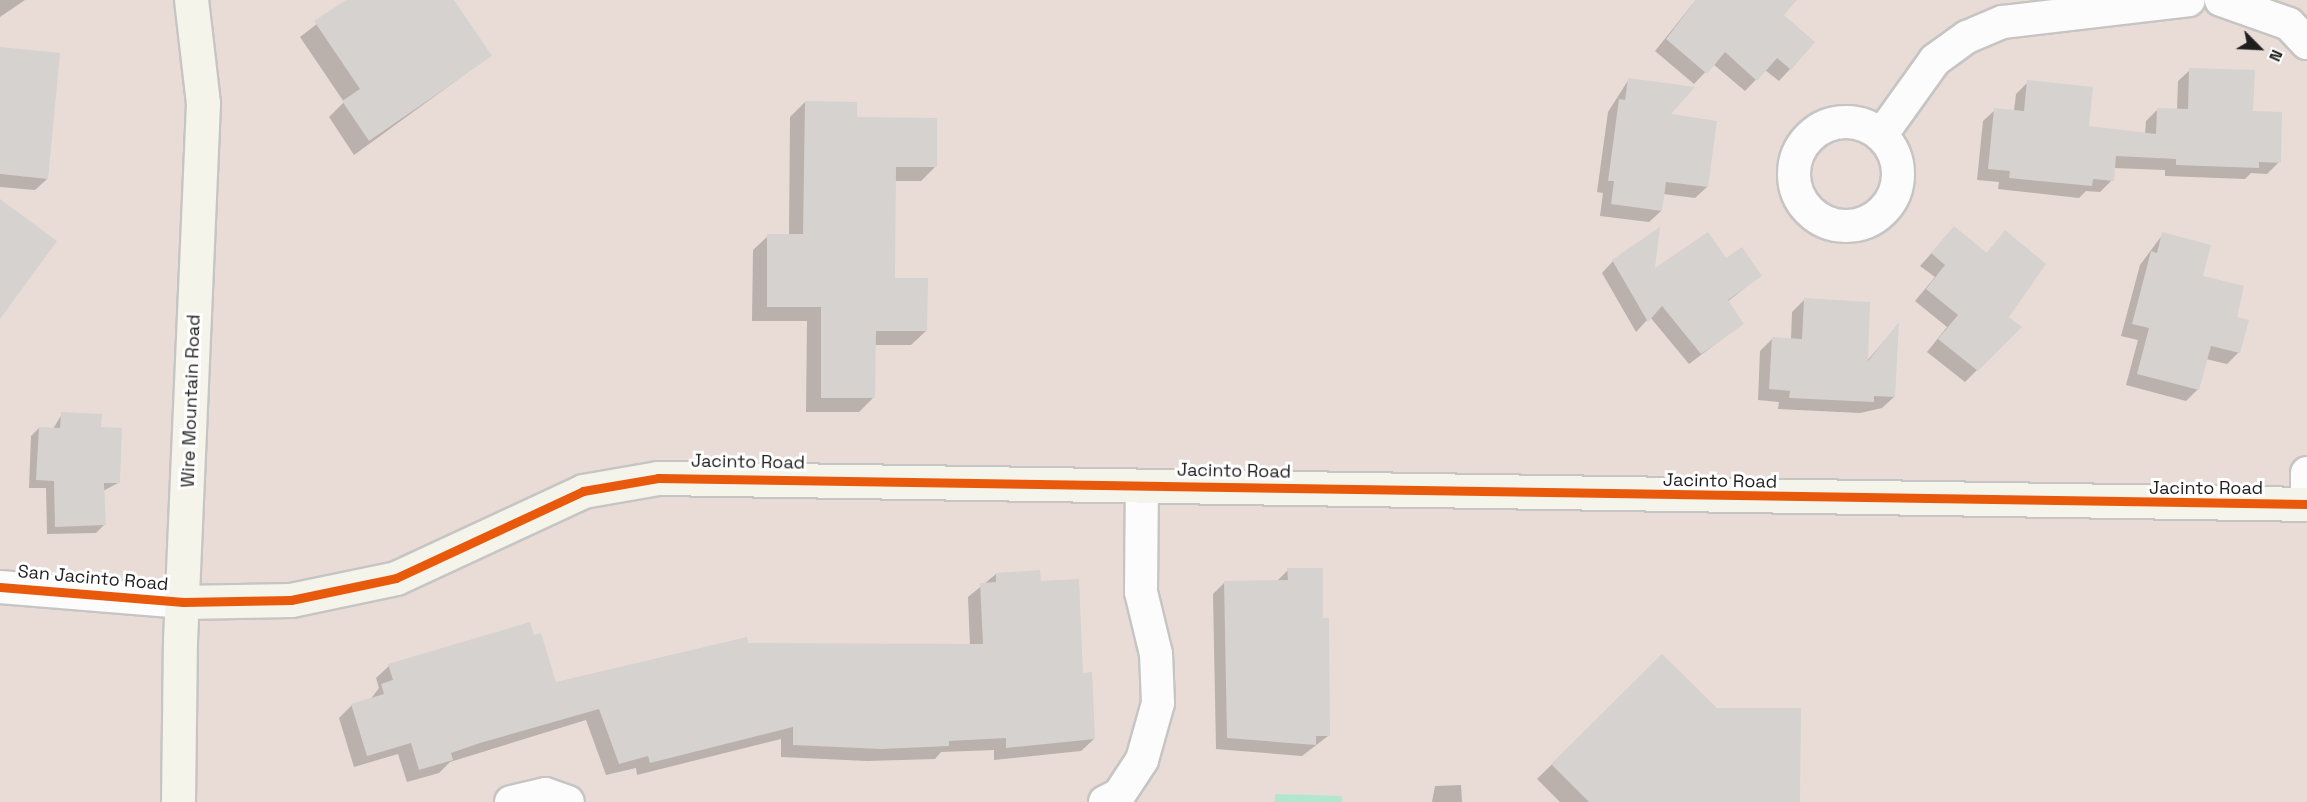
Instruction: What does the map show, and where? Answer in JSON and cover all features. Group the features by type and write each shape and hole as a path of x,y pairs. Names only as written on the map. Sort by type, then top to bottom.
{"street":[{"name":"Wire Mountain Road","path":"178,802 183,602 203,104 191,0"},
{"path":"1882,134 1935,60 1966,37 2002,22 2188,0"},
{"path":"2221,0 2289,24 2307,43"},
{"path":"2307,473 2307,504"},
{"name":"Jacinto Road","path":"183,602 291,600 396,578 583,491 658,478 2307,504"},
{"path":"1105,802 1119,795 1142,760 1158,703 1156,654 1141,592 1142,486"},
{"name":"San Jacinto Road","path":"0,587 183,602"},
{"path":"511,802 545,794 568,802"}],"shaded area":[{"path":"0,0 2307,0 2307,802 0,802"}],"green space":[{"path":"1275,794 1342,796 1342,802 1275,802"}],"building":[{"path":"346,0 454,0 492,56 369,141 342,101 360,89 314,21"},
{"path":"1696,0 1797,0 1784,15 1815,42 1791,70 1777,58 1757,81 1725,52 1707,74 1666,39"},
{"path":"0,47 60,53 48,179 0,174"},
{"path":"2189,68 2255,70 2253,111 2282,112 2281,163 2259,162 2259,168 2176,165 2176,159 2116,156 2114,181 2093,179 2092,186 2009,178 2010,171 1988,169 1994,108 2024,111 2027,80 2093,87 2089,126 2156,134 2157,108 2188,109"},
{"path":"1628,78 1695,87 1671,114 1717,121 1708,187 1666,182 1662,211 1611,204 1614,181 1608,181 1619,99 1625,100"},
{"path":"805,101 857,102 857,117 937,118 937,167 896,167 895,278 928,278 927,331 876,331 875,398 821,398 821,307 767,307 767,234 803,234"},
{"path":"0,199 57,241 0,319"},
{"path":"1954,226 1987,253 2005,230 2046,264 2009,317 2022,327 1978,371 1938,339 1958,315 1926,289 1945,265 1931,253"},
{"path":"1660,227 1655,268 1708,232 1726,258 1742,247 1762,276 1728,300 1744,324 1701,354 1662,306 1648,322 1612,260"},
{"path":"2162,232 2211,245 2203,276 2244,286 2237,317 2249,320 2240,353 2211,346 2199,390 2137,374 2149,328 2132,324 2151,251 2157,253"},
{"path":"1804,298 1870,302 1868,361 1899,322 1895,397 1874,396 1874,402 1789,398 1790,391 1769,389 1772,337 1802,339"},
{"path":"61,412 102,414 101,427 122,428 120,483 104,483 106,525 55,527 54,481 36,480 39,427 60,428"},
{"path":"1287,568 1323,568 1323,618 1329,618 1330,736 1316,736 1316,745 1227,738 1224,581 1288,580"},
{"path":"1040,570 1041,581 1079,579 1083,673 1092,672 1095,739 1006,748 1006,738 949,741 949,746 881,749 793,745 793,727 650,763 648,756 619,764 599,709 480,743 451,753 453,760 419,770 411,743 367,756 351,704 384,694 381,684 393,680 388,664 530,622 534,635 541,633 556,682 747,637 748,643 983,644 980,583 996,582 996,573"},
{"path":"1662,654 1717,708 1801,708 1800,802 1589,802 1551,764"}],"cycle path":[{"path":"0,587 183,602 291,600 396,578 583,491 658,478 2307,504"}]}
